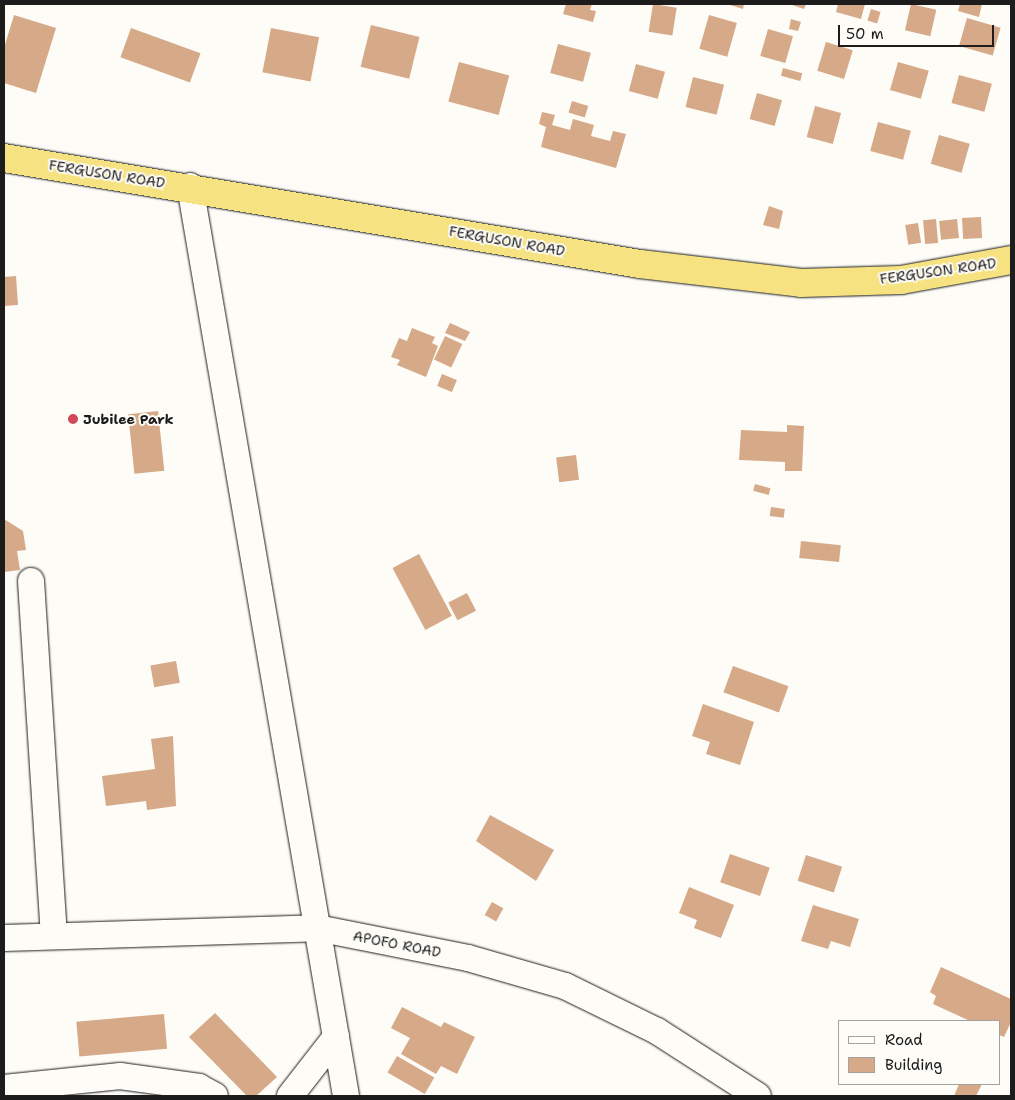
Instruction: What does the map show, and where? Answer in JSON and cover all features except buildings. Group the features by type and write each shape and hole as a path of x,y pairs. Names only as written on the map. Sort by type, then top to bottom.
{"highway":[{"name":"FERGUSON ROAD","path":"4,158 190,186 640,264 801,283 901,280 1011,260"}],"street":[{"path":"190,186 346,1096"},
{"path":"31,581 54,934"},
{"name":"APOFO ROAD","path":"4,938 54,934 317,928 468,958 565,986 657,1031 758,1096"},
{"path":"290,1096 336,1037"},
{"path":"4,1088 120,1076 199,1087 215,1096"}],"place":[{"name":"Jubilee Park","path":"73,419"}]}
